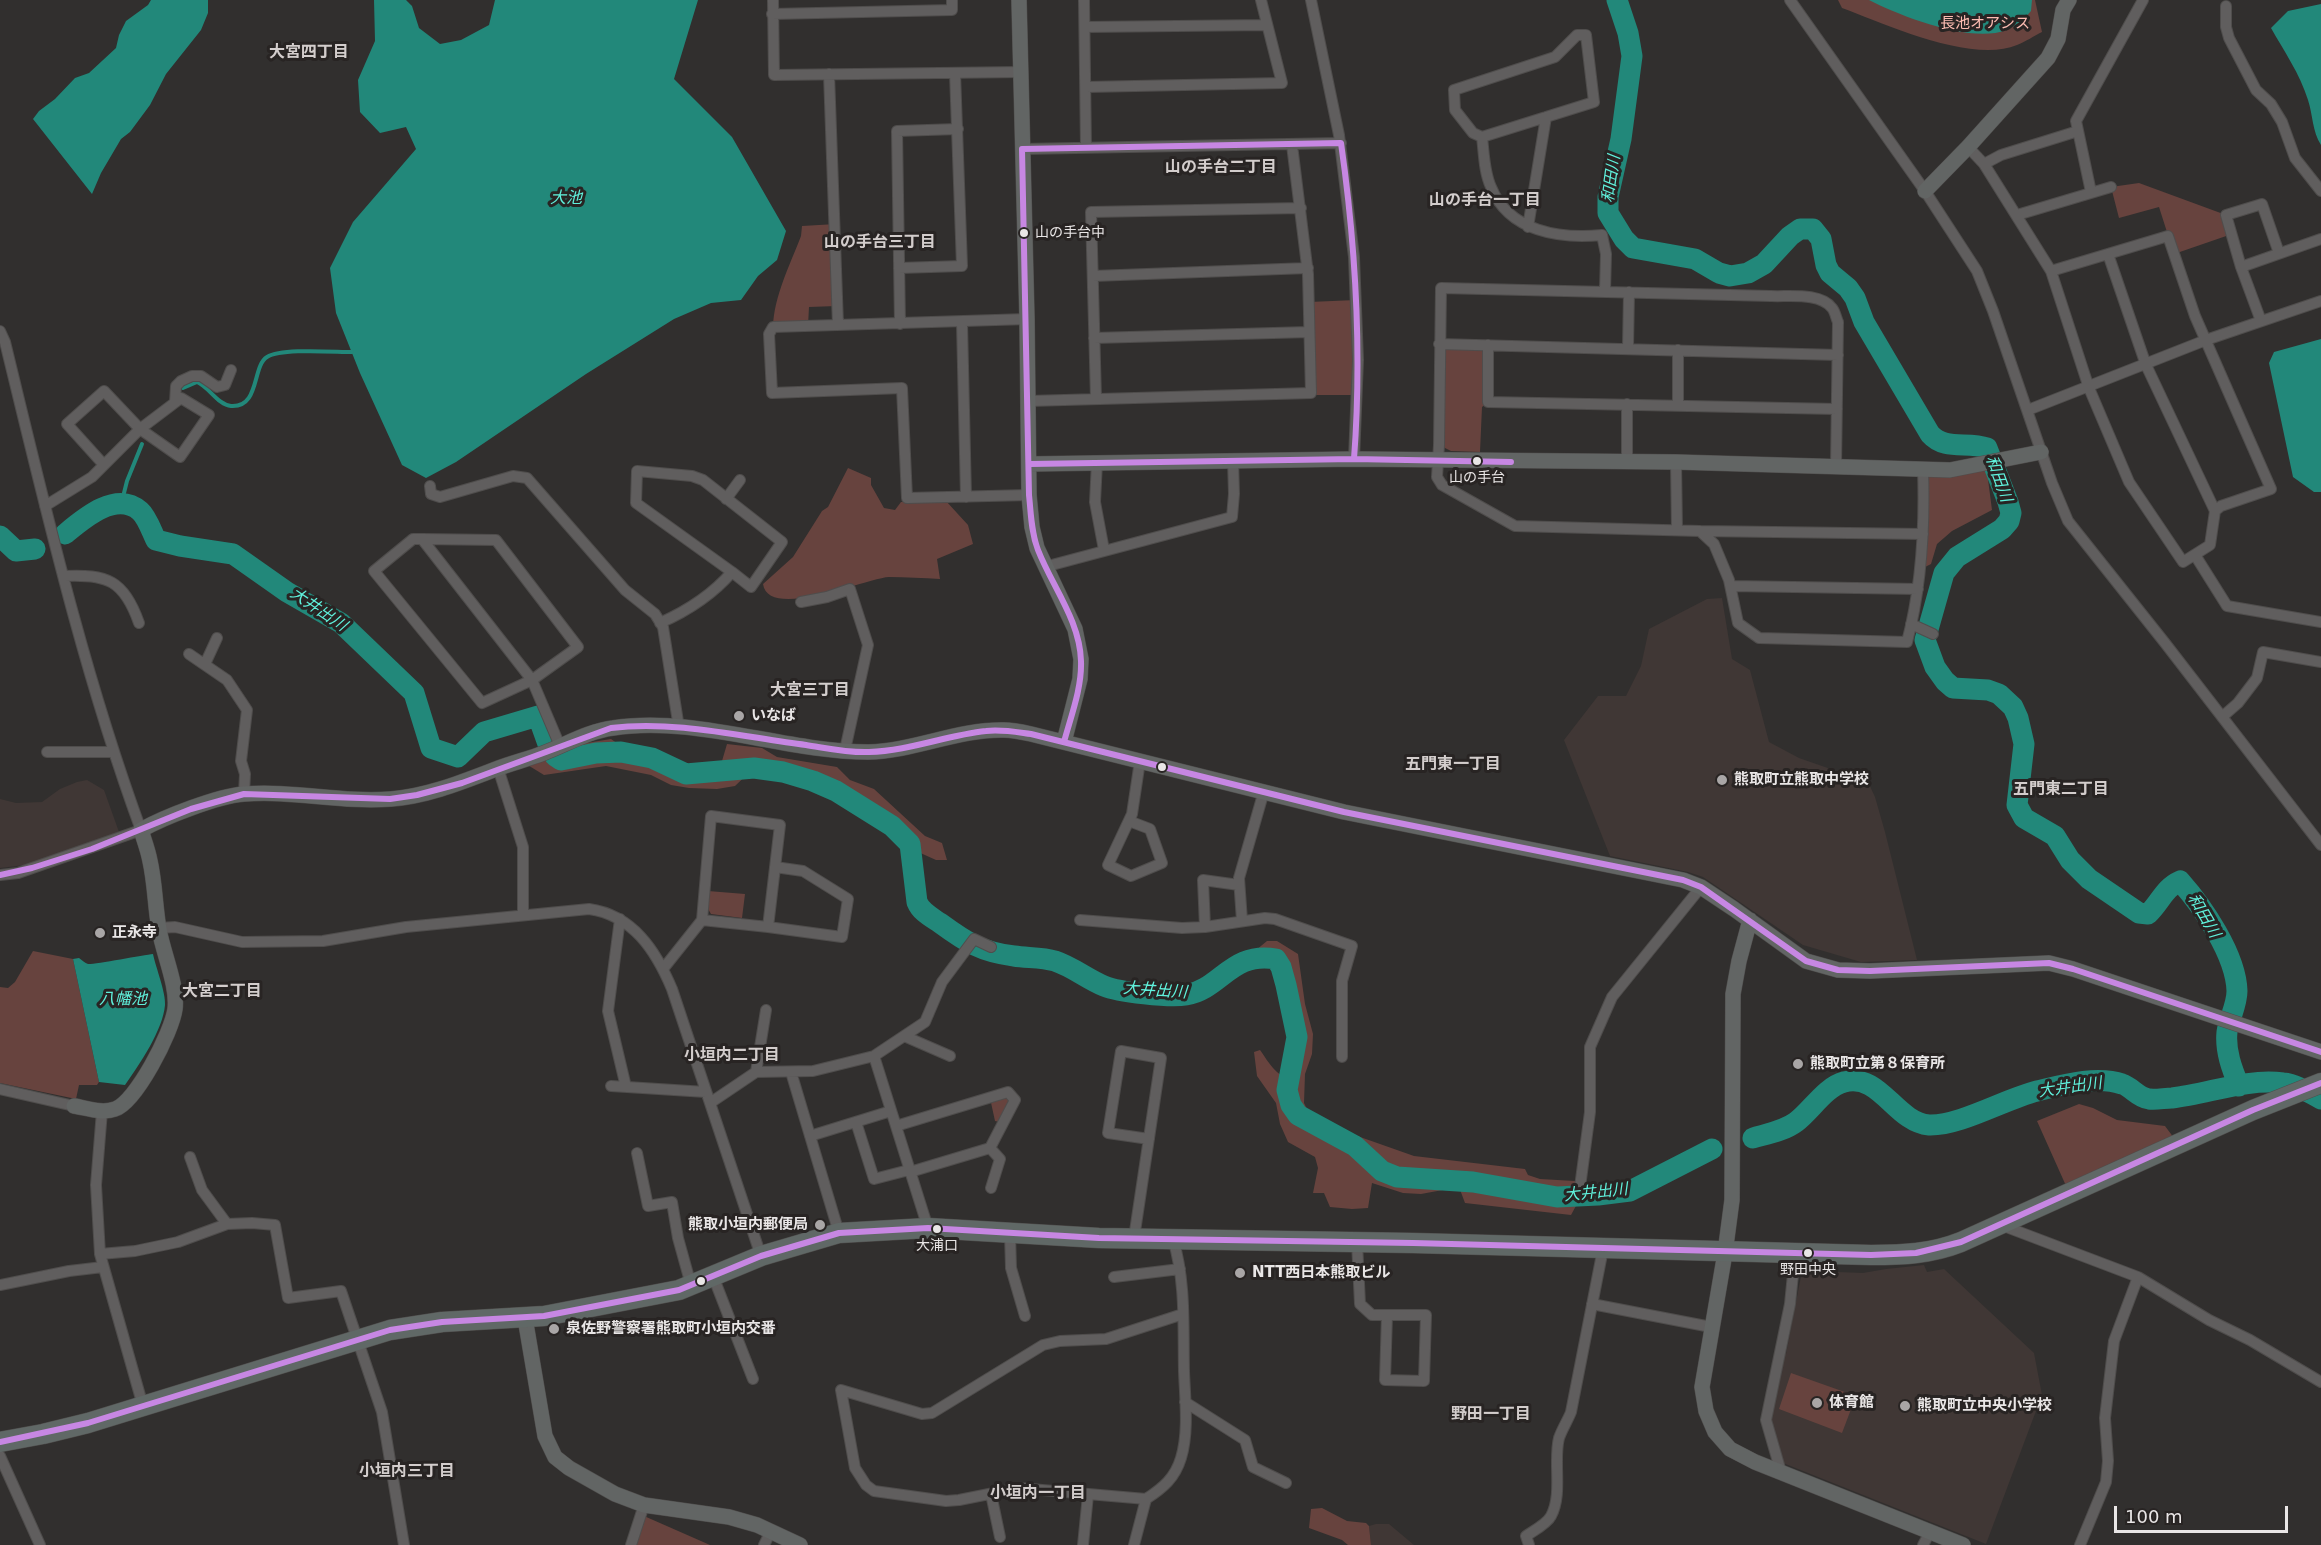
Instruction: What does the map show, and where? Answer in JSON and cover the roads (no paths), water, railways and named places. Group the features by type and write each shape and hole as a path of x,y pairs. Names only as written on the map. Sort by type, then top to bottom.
{"highway":[{"path":"0,1442 68,1429 357,1339 413,1326 525,1318 661,1293 691,1285 761,1256 839,1233 928,1228 1010,1234 1173,1239 1795,1254 1926,1253 1943,1249 2253,1110 2321,1083"}],"street":[{"path":"773,0 774,75 1021,72"},
{"path":"772,14 952,10 951,0"},
{"path":"1019,0 1028,320 1029,495 1032,527 1037,548 1048,566 1075,629 1081,659 1080,680 1064,742"},
{"path":"1084,0 1086,148"},
{"path":"1086,87 1282,83 1261,0"},
{"path":"1311,0 1341,143 1353,257 1358,371 1354,459"},
{"path":"1790,0 1925,191 1977,272 2068,521 2321,845"},
{"path":"1925,191 2049,58 2058,39 2063,10 2069,0"},
{"path":"2091,192 2076,121 2143,0"},
{"path":"2226,6 2226,27 2229,38 2256,90 2271,104 2282,122 2295,158 2321,191"},
{"path":"1085,27 1267,25"},
{"path":"1577,35 1586,35 1594,102 1545,117 1482,137 1473,133 1455,110 1454,90 1555,57 1577,35"},
{"path":"899,268 962,266 955,73"},
{"path":"829,74 838,325"},
{"path":"1528,227 1545,117"},
{"path":"900,324 897,131 958,129"},
{"path":"1984,164 2001,155 2078,131"},
{"path":"1482,137 1491,188 1502,206 1514,218 1528,227 1559,236 1602,235 1606,254 1605,291"},
{"path":"1022,149 1341,143"},
{"path":"1029,400 1311,393 1308,268 1292,145"},
{"path":"1968,147 1984,164 2051,271 2089,388 2129,482 2183,562 2211,545 2215,511 2146,365 2108,254"},
{"path":"2017,214 2111,187"},
{"path":"2261,321 2241,267 2226,214 2262,204 2279,253"},
{"path":"1096,399 1091,212 1301,208"},
{"path":"2051,271 2168,236 2195,316 2271,489 2221,506 2215,511"},
{"path":"2241,267 2321,239"},
{"path":"1093,276 1308,268"},
{"path":"1836,467 1838,322 1833,308 1823,301 1771,296 1441,288 1437,477 1442,485 1515,526 1923,534"},
{"path":"1628,348 1629,292"},
{"path":"2028,411 2206,340 2321,301"},
{"path":"1028,320 773,327 769,334 772,393 902,387 907,498 1029,495"},
{"path":"962,323 966,497"},
{"path":"1094,338 1310,332"},
{"path":"0,1089 74,1106 102,1111 113,1110 125,1104 140,1084 171,1024 175,1008 159,928 150,861 112,752 1,334"},
{"path":"1439,344 1838,355"},
{"path":"1488,345 1488,402 1837,409"},
{"path":"1678,350 1678,405"},
{"path":"175,402 176,387 181,381 192,376 201,376 217,387 225,385 231,370"},
{"path":"45,506 92,477 104,465 140,429 181,398 208,415 180,457 140,429 104,391 68,424 104,465"},
{"path":"1627,404 1627,462"},
{"path":"1030,464 1438,459 1676,462 1950,470 2041,452"},
{"path":"1048,566 1232,517 1233,460"},
{"path":"1097,462 1095,502 1104,550"},
{"path":"1676,462 1677,530"},
{"path":"1700,531 1714,544 1731,586 1738,623 1759,639 1906,642 1916,626 1923,534 1923,469"},
{"path":"637,471 692,476 703,480 782,542 751,587 732,572 636,503 637,471"},
{"path":"430,486 431,494 440,497 513,476 527,478 625,590 655,614 666,644 679,728"},
{"path":"726,499 740,480"},
{"path":"413,539 496,540 578,647 532,680 482,703 374,570 413,539"},
{"path":"422,539 532,680 560,746"},
{"path":"2195,555 2227,606 2321,622"},
{"path":"660,623 674,617 719,587 732,572"},
{"path":"64,576 92,575 109,579 132,602 139,623"},
{"path":"1731,586 1918,589"},
{"path":"801,602 827,597 850,589 868,645 845,750"},
{"path":"1916,626 1933,634"},
{"path":"205,664 217,638"},
{"path":"2222,717 2238,703 2257,678 2263,652 2321,662"},
{"path":"189,654 227,680 247,710 242,761 245,774 244,794"},
{"path":"0,874 18,873 141,830 195,808 244,794 390,799 417,795 462,783 611,728 635,725 679,728 869,752 907,747 984,731 1005,730 1064,742 1344,812 1683,880 1701,887 1806,961 1838,970 1870,971 2049,963 2321,1052"},
{"path":"47,752 112,752"},
{"path":"1129,821 1149,829 1162,863 1131,876 1108,865 1132,814 1140,761"},
{"path":"498,768 523,847 523,915"},
{"path":"1242,921 1239,885 1264,791"},
{"path":"663,969 702,920 711,816 780,825 768,927"},
{"path":"702,920 842,937 848,898 804,871 775,867"},
{"path":"1205,927 1203,880 1239,885"},
{"path":"1580,1187 1590,1112 1588,1064 1594,1037 1612,997 1701,887"},
{"path":"159,928 175,927 243,942 323,941 406,927 589,909 606,911 643,937 663,969 682,1014 761,1256"},
{"path":"620,919 608,1011 626,1087"},
{"path":"1080,920 1182,928 1275,919 1352,946 1342,981 1342,1057"},
{"path":"1750,920 1733,994 1732,1200 1702,1387 1706,1411 1715,1432 1730,1449 1926,1538 1963,1545"},
{"path":"710,1103 756,1072 813,1071 874,1056 925,1022 942,982 974,939 991,947"},
{"path":"756,1072 766,1010"},
{"path":"904,1036 950,1056"},
{"path":"1134,1238 1149,1139 1161,1058 1121,1051 1108,1133 1149,1139"},
{"path":"874,1056 928,1228"},
{"path":"790,1072 839,1233"},
{"path":"611,1086 706,1092"},
{"path":"856,1122 874,1179 990,1148 1015,1100 1008,1092 896,1126"},
{"path":"102,1111 96,1185 100,1254 142,1406"},
{"path":"810,1136 891,1112"},
{"path":"990,1148 1000,1159 991,1188"},
{"path":"637,1153 648,1206 672,1202 678,1238 691,1285"},
{"path":"190,1157 202,1190 227,1224"},
{"path":"100,1254 135,1251 178,1242 227,1224 275,1225 288,1298 341,1291 382,1412 404,1545"},
{"path":"2001,1224 2138,1277 2209,1320 2250,1340 2321,1382"},
{"path":"1010,1234 1011,1268 1025,1316"},
{"path":"1173,1239 1180,1269 1183,1314 1185,1402 1184,1446 1181,1459 1168,1483 1146,1498 1019,1488 946,1501 874,1491 866,1485 855,1468 841,1390 922,1414 932,1413 1043,1345 1060,1341 1106,1339 1183,1314"},
{"path":"1357,1242 1360,1304 1372,1315 1387,1315 1426,1315 1424,1381 1385,1380 1387,1315"},
{"path":"1529,1545 1526,1536 1551,1518 1558,1484 1557,1463 1560,1437 1571,1412 1603,1249"},
{"path":"1781,1472 1766,1420 1790,1304 1795,1254"},
{"path":"0,1284 103,1267"},
{"path":"1114,1277 1180,1269"},
{"path":"713,1276 753,1379"},
{"path":"2080,1545 2106,1482 2108,1461 2105,1418 2114,1341 2138,1277"},
{"path":"1592,1304 1711,1327"},
{"path":"525,1318 545,1436 555,1457 569,1468 615,1494 644,1505 729,1517 771,1531 800,1545"},
{"path":"1185,1402 1245,1440 1253,1467 1286,1483"},
{"path":"0,1456 40,1545"},
{"path":"991,1494 1000,1536"},
{"path":"1083,1545 1088,1495"},
{"path":"1134,1545 1146,1498"},
{"path":"631,1545 644,1505"},
{"path":"764,1545 771,1531"}],"water":[{"path":"151,0 208,0 208,13 201,30 166,74 150,105 130,132 121,139 101,173 92,194 33,119 75,78 89,73 116,48 126,21 148,5"},
{"name":"大池","path":"374,0 406,0 412,6 419,28 440,44 461,40 489,25 495,0 698,0 674,79 732,137 786,231 777,260 758,276 741,300 711,303 674,319 586,374 456,462 426,478 402,465 360,373 336,313 330,268 353,222 416,149 406,127 380,133 360,112 358,80 375,41"},
{"path":"1869,0 2032,0 2031,11 2013,26 1992,33 1975,33 1936,26"},
{"path":"2321,4 2321,145 2305,90 2271,28 2288,11"},
{"path":"2321,339 2321,492 2314,492 2293,477 2269,363 2274,352"},
{"name":"八幡池","path":"153,954 165,1000 160,1025 150,1047 125,1085 99,1082 73,959 79,958 91,964"}],"waterway":[{"name":"和田川","path":"1617,0 1628,33 1632,56 1621,139 1608,197 1608,213 1624,239 1633,248 1695,259 1719,273 1730,276 1748,273 1764,264 1790,236 1800,229 1813,229 1821,239 1826,265 1830,273 1848,288 1855,298 1864,322 1930,434 1949,444 1987,448 2011,513 2009,521 2002,529 1957,557 1944,573 1925,640 1935,667 1953,688 1988,690 1999,694 2013,707 2024,744 2017,805 2024,818 2055,836 2070,860 2089,879 2139,913 2148,914 2166,892 2180,881 2198,904 2225,947 2235,977 2237,996 2228,1027 2227,1046 2239,1086"},
{"path":"183,388 197,382 226,405 240,405 251,394 262,362 267,357 295,351 352,352"},
{"path":"121,505 127,481 142,444"},
{"name":"大井出川","path":"65,534 100,509 110,505 131,505 143,514 156,540 233,554 287,592 341,623 414,693 431,748 458,757 484,732 538,716 548,744"},
{"name":"大井出川","path":"0,536 16,551 35,549"},
{"name":"大井出川","path":"555,756 561,760 596,753 621,752 652,758 686,774 754,768 783,772 813,781 836,791 892,826 910,844 917,902 921,909 930,916 966,941 983,949 1019,957 1055,961 1111,988 1157,995 1186,995 1208,986 1237,965 1248,960 1276,959 1286,985 1297,1037 1287,1090 1291,1105 1298,1115 1355,1146 1382,1171 1397,1177 1473,1182 1557,1197 1598,1195 1630,1191 1712,1149"},
{"name":"大井出川","path":"1753,1138 1791,1125 1831,1089 1844,1082 1857,1081 1878,1090 1906,1116 1929,1125 1968,1117 2037,1091 2102,1080 2122,1084 2141,1096 2152,1099 2186,1096 2242,1084 2269,1082 2293,1085 2321,1099"}],"place":[{"name":"山の手台中","path":"1024,233"},
{"name":"山の手台","path":"1477,461"},
{"name":"いなば","path":"739,716"},
{"name":"熊取町立熊取中学校","path":"1722,780"},
{"name":"正永寺","path":"100,933"},
{"name":"熊取町立第８保育所","path":"1798,1064"},
{"name":"熊取小垣内郵便局","path":"820,1225"},
{"name":"大浦口","path":"937,1229"},
{"name":"野田中央","path":"1808,1253"},
{"name":"NTT西日本熊取ビル","path":"1240,1273"},
{"name":"泉佐野警察署熊取町小垣内交番","path":"554,1329"},
{"name":"体育館","path":"1817,1403"},
{"name":"熊取町立中央小学校","path":"1905,1406"}],"district":[{"name":"大宮四丁目","path":"309,53"},
{"name":"山の手台二丁目","path":"1221,168"},
{"name":"山の手台一丁目","path":"1485,201"},
{"name":"山の手台三丁目","path":"880,243"},
{"name":"大宮三丁目","path":"810,691"},
{"name":"五門東一丁目","path":"1453,765"},
{"name":"五門東二丁目","path":"2061,790"},
{"name":"大宮二丁目","path":"222,992"},
{"name":"小垣内二丁目","path":"732,1056"},
{"name":"野田一丁目","path":"1491,1415"},
{"name":"小垣内三丁目","path":"407,1472"},
{"name":"小垣内一丁目","path":"1038,1494"}],"park label":[{"name":"長池オアシス","path":"1985,24"}]}
